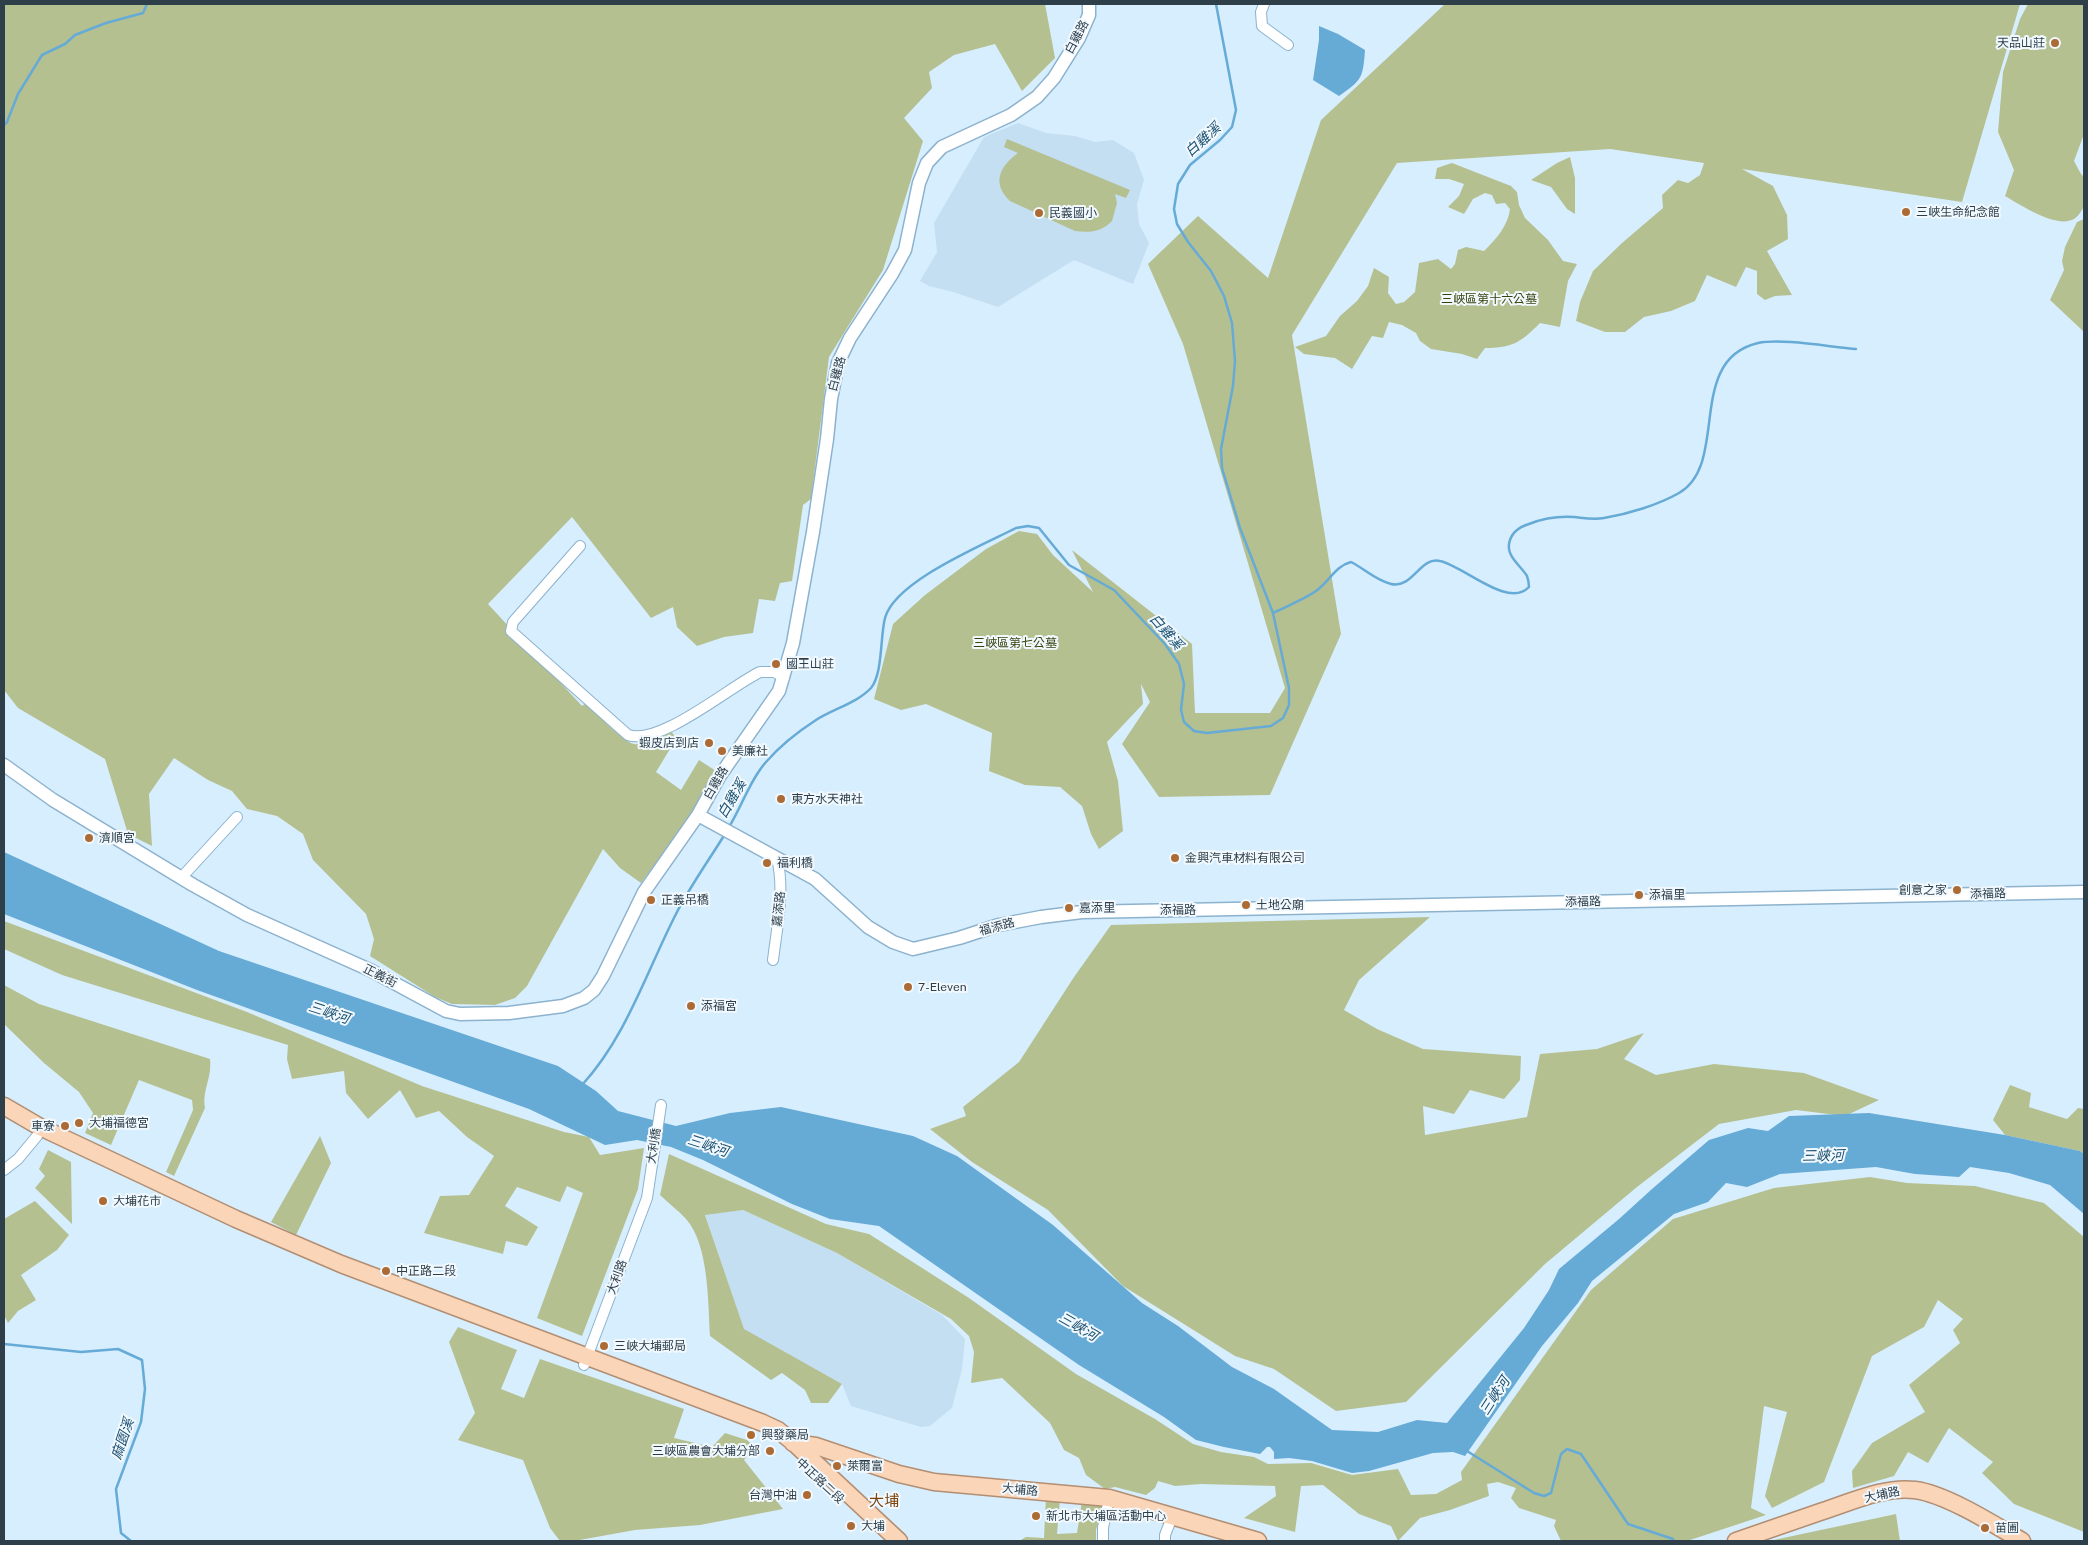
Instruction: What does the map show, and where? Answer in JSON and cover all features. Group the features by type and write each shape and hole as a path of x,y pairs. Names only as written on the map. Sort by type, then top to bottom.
{"main road":[{"name":"中正路二段","path":"4,1106 40,1127 304,1249 586,1360"},
{"name":"中正路二段","path":"4,1118 37,1136 299,1258 763,1423 778,1430 788,1445 884,1541"},
{"name":"中正路二段","path":"788,1445 898,1541"},
{"name":"大埔路","path":"788,1445 816,1446 899,1474 934,1482 1109,1498 1258,1541"},
{"name":"大埔路","path":"1736,1541 1847,1503 1897,1490 1915,1490 1929,1493 2022,1541"}],"street":[{"name":"白雞路","path":"698,815 731,758 772,701 784,676 793,644 813,532 836,370 850,338 892,274 905,250 922,172 927,163 942,147 1011,116 1036,97 1054,78 1079,38 1089,15 1089,4"},
{"path":"1264,4 1261,12 1262,26 1288,45"},
{"path":"580,546 513,622 511,632 628,735 644,737 682,720 760,672 774,672 784,676"},
{"name":"正義街","path":"4,765 53,800 181,878 247,915 370,970 446,1011 473,1015 563,1006 584,998 594,990 603,976 644,892 698,815"},
{"path":"698,815 777,858"},
{"path":"181,878 237,817"},
{"name":"福添路","path":"777,858 815,879 868,927 893,942 913,949 959,938 999,925 1082,912"},
{"name":"嘉添路","path":"773,960 781,896 777,858"},
{"name":"添福路","path":"1082,912 2084,892"},
{"name":"大利橋","path":"648,1188 661,1105"},
{"path":"4,1170 18,1160 37,1136"},
{"name":"大利路","path":"586,1360 646,1198 648,1188"},
{"path":"1103,1541 1103,1528 1109,1498"},
{"path":"1165,1541 1165,1535 1172,1517"}],"shaded area":[{"name":"民義國小","path":"1018,123 1046,133 1075,136 1095,142 1113,140 1134,153 1144,180 1137,204 1139,224 1149,243 1133,284 1074,260 998,307 929,286 920,281 937,252 934,223 984,137"},
{"path":"743,1210 837,1253 942,1315 965,1339 962,1369 952,1408 930,1426 921,1427 851,1406 842,1384 744,1330 705,1214"}],"green space":[{"path":"4,4 1045,4 1055,58 1022,91 995,44 954,55 929,72 932,88 904,118 923,141 883,270 829,357 811,499 803,505 792,581 780,583 775,601 759,599 753,633 724,637 697,646 677,627 673,607 651,618 572,517 488,604 582,706 586,703 623,738 634,744 644,744 672,732 676,739 656,772 681,790 699,760 716,771 694,812 641,883 620,868 603,849 527,986 515,998 495,1005 452,1004 435,997 370,956 374,939 366,914 313,860 303,834 277,816 247,809 232,791 208,780 174,758 149,794 152,846 128,834 105,759 18,708 4,690"},
{"name":"三峽區第七公墓","path":"1445,4 2020,4 1962,202 1742,169 1773,186 1787,215 1788,239 1767,251 1792,295 1775,296 1765,300 1757,294 1757,271 1746,267 1736,287 1707,275 1695,301 1671,311 1644,317 1625,332 1605,332 1576,321 1580,302 1593,271 1663,208 1662,195 1678,180 1688,183 1700,175 1704,163 1610,149 1397,163 1292,335 1341,634 1270,795 1159,797 1122,744 1150,702 1141,684 1143,704 1107,742 1118,781 1123,831 1099,849 1091,834 1082,806 1060,787 1025,785 989,771 992,733 926,704 901,710 874,699 893,624 925,595 986,549 1019,531 1037,534 1053,555 1093,592 1072,550 1192,644 1195,713 1270,713 1285,688 1183,344 1148,264 1198,216 1268,278 1321,120"},
{"path":"2028,4 2084,4 2084,134 2074,161 2084,177 2084,207 2074,219 2067,221 2058,221 2039,215 2005,196 2014,170 1998,132 2003,72 2020,19"},
{"path":"1007,139 1130,190 1126,198 1115,194 1117,203 1112,221 1095,231 1075,231 1010,201 1001,188 1000,175 1006,163 1018,153 1004,147"},
{"path":"1570,157 1575,178 1575,214 1567,209 1551,187 1531,180"},
{"name":"三峽區第十六公墓","path":"1452,163 1511,186 1517,192 1519,205 1525,218 1548,240 1563,261 1577,264 1568,281 1560,327 1540,323 1516,343 1503,347 1485,348 1477,359 1462,354 1431,349 1420,341 1416,333 1402,325 1389,322 1383,338 1372,336 1352,369 1335,358 1304,354 1295,347 1326,336 1340,316 1357,301 1368,286 1374,268 1389,277 1388,293 1396,304 1404,302 1415,292 1419,263 1438,259 1451,269 1455,264 1458,250 1466,247 1484,251 1493,242 1504,227 1510,209 1505,203 1496,204 1492,195 1485,193 1473,199 1464,214 1448,207 1459,196 1464,184 1449,179 1435,179 1437,168"},
{"path":"2084,219 2084,332 2050,300 2064,270 2062,261 2065,247 2077,222"},
{"path":"1430,917 1359,980 1344,1010 1377,1029 1423,1049 1521,1056 1520,1080 1504,1099 1470,1090 1454,1114 1423,1106 1425,1135 1527,1117 1540,1054 1597,1049 1644,1033 1624,1059 1656,1075 1714,1064 1804,1073 1879,1100 1845,1116 1796,1110 1719,1124 1637,1187 1545,1264 1406,1402 1336,1411 1274,1369 1235,1356 1123,1286 1048,1210 972,1162 930,1129 966,1116 963,1107 1019,1062 1074,977 1111,925"},
{"path":"4,921 247,1012 422,1086 564,1132 589,1137 600,1155 644,1148 638,1189 582,1336 537,1318 583,1193 567,1186 560,1202 517,1187 505,1206 538,1227 527,1246 506,1241 503,1254 424,1233 440,1196 469,1195 494,1156 467,1137 439,1111 416,1118 400,1090 368,1119 346,1093 344,1071 292,1079 287,1059 288,1045 62,975 4,949"},
{"path":"4,985 39,1004 210,1059 210,1073 204,1101 205,1108 174,1176 166,1172 193,1110 192,1100 139,1080 111,1145 85,1133 93,1113 79,1092 44,1063 4,1024"},
{"path":"2010,1085 2031,1093 2029,1107 2067,1119 2078,1108 2084,1109 2084,1154 2080,1151 2005,1135 1993,1120"},
{"path":"320,1136 331,1163 296,1235 271,1222"},
{"path":"48,1150 71,1162 72,1224 35,1188 45,1176 39,1169"},
{"path":"669,1154 826,1224 869,1234 969,1298 1076,1374 1155,1419 1193,1444 1221,1452 1254,1457 1268,1464 1311,1463 1352,1475 1398,1469 1411,1495 1436,1494 1462,1480 1461,1472 1591,1290 1673,1219 1774,1188 1870,1177 1907,1183 1975,1186 2044,1203 2084,1237 2084,1532 2014,1504 1982,1473 1993,1462 1949,1428 1928,1463 1908,1452 1894,1476 1853,1488 1852,1471 1872,1443 1925,1412 1909,1385 1960,1343 1953,1330 1963,1319 1938,1300 1924,1327 1872,1356 1824,1482 1772,1508 1765,1496 1787,1412 1764,1406 1751,1508 1766,1515 1687,1541 1561,1541 1554,1526 1556,1520 1519,1508 1511,1498 1516,1488 1498,1482 1487,1484 1489,1496 1420,1518 1398,1541 1391,1526 1359,1514 1323,1485 1301,1486 1295,1532 1244,1518 1276,1496 1275,1486 1201,1484 1175,1486 1158,1481 1155,1488 1146,1495 1115,1487 1105,1489 1086,1475 1079,1458 1064,1450 1050,1423 1002,1378 971,1383 974,1352 969,1336 951,1319 837,1253 743,1210 705,1215 744,1329 842,1384 828,1403 811,1403 805,1390 782,1373 771,1380 710,1336 706,1274 699,1243 694,1230 686,1219 660,1195"},
{"path":"35,1201 69,1235 57,1250 21,1275 36,1300 18,1311 8,1323 4,1315 4,1219"},
{"path":"458,1327 517,1350 501,1389 524,1398 540,1359 684,1409 674,1438 712,1447 725,1433 747,1440 755,1447 744,1460 783,1509 700,1525 635,1530 574,1541 560,1541 550,1528 523,1460 458,1440 475,1413 449,1342"},
{"path":"1046,1497 1060,1499 1057,1534 1077,1533 1082,1501 1104,1502 1096,1530 1096,1541 1019,1541 1026,1537 1044,1538"},
{"path":"1896,1514 1900,1541 1769,1541"}],"water":[{"path":"1319,26 1338,34 1365,50 1360,78 1339,96 1313,80 1319,40"},
{"name":"三峽河","path":"4,852 219,951 558,1066 596,1091 618,1111 676,1126 730,1113 781,1107 913,1136 957,1156 1053,1225 1142,1303 1178,1326 1232,1367 1274,1389 1332,1430 1378,1432 1417,1420 1447,1423 1524,1328 1549,1290 1559,1269 1709,1140 1748,1128 1768,1131 1789,1116 1869,1113 2005,1135 2080,1151 2084,1154 2084,1214 2050,1185 2009,1173 1970,1167 1959,1177 1915,1174 1876,1167 1780,1174 1747,1187 1726,1183 1708,1202 1674,1214 1592,1281 1578,1303 1542,1346 1465,1456 1453,1452 1433,1453 1369,1471 1352,1473 1312,1461 1289,1458 1274,1459 1274,1452 1270,1447 1267,1447 1260,1454 1196,1440 1164,1417 1079,1365 879,1226 830,1219 792,1204 703,1160 671,1147 637,1140 605,1145 529,1109 197,990 4,914"}],"waterway":[{"path":"4,125 18,94 42,55 65,44 75,35 106,23 143,13 147,4"},
{"name":"白雞溪","path":"729,827 760,769 777,751 816,720 859,698 871,688 878,673 883,626 892,604 922,578 963,554 1016,528 1028,526 1039,528 1069,565 1114,590 1165,644 1179,664 1184,684 1181,710 1184,722 1194,731 1207,733 1271,726 1283,718 1289,705 1289,688 1273,613 1240,528 1222,468 1221,449 1233,386 1235,361 1232,323 1224,296 1211,271 1188,242 1177,224 1174,209 1178,184 1190,165 1220,140 1232,127 1236,110 1216,4"},
{"path":"1273,613 1316,591 1336,571 1351,562 1380,580 1391,584 1399,584 1411,578 1427,563 1440,561 1450,564 1498,590 1510,593 1520,592 1529,587 1528,579 1512,557 1509,549 1512,536 1519,528 1551,518 1600,519 1633,511 1679,493 1694,479 1703,460 1714,390 1722,370 1736,353 1758,343 1768,342 1793,342 1856,349"},
{"name":"白雞溪","path":"582,1085 598,1066 624,1024 677,912 725,834"},
{"name":"麻園溪","path":"4,1344 81,1352 118,1349 142,1360 145,1389 141,1422 116,1489 121,1533 131,1541"},
{"path":"1467,1451 1534,1493 1544,1496 1551,1493 1561,1454 1567,1449 1581,1454 1628,1524 1673,1539 1674,1541"}],"place":[{"name":"天品山莊","path":"2055,43"},
{"name":"三峽生命紀念館","path":"1906,212"},
{"name":"民義國小","path":"1039,213"},
{"name":"國王山莊","path":"776,664"},
{"name":"蝦皮店到店","path":"709,743"},
{"name":"美廉社","path":"722,751"},
{"name":"東方水天神社","path":"781,799"},
{"name":"濟順宮","path":"89,838"},
{"name":"金興汽車材料有限公司","path":"1175,858"},
{"name":"福利橋","path":"767,863"},
{"name":"創意之家","path":"1957,890"},
{"name":"添福里","path":"1639,895"},
{"name":"正義吊橋","path":"651,900"},
{"name":"土地公廟","path":"1246,905"},
{"name":"嘉添里","path":"1069,908"},
{"name":"7-Eleven","path":"908,987"},
{"name":"添福宮","path":"691,1006"},
{"name":"大埔福德宮","path":"79,1123"},
{"name":"車寮","path":"65,1126"},
{"name":"大埔花市","path":"103,1201"},
{"name":"中正路二段","path":"386,1271"},
{"name":"三峽大埔郵局","path":"604,1346"},
{"name":"興發藥局","path":"751,1435"},
{"name":"三峽區農會大埔分部","path":"770,1451"},
{"name":"萊爾富","path":"837,1466"},
{"name":"台灣中油","path":"807,1495"},
{"name":"新北市大埔區活動中心","path":"1036,1516"},
{"name":"大埔","path":"851,1526"},
{"name":"苗圃","path":"1985,1528"}],"district":[{"name":"大埔","path":"884,1501"}]}
